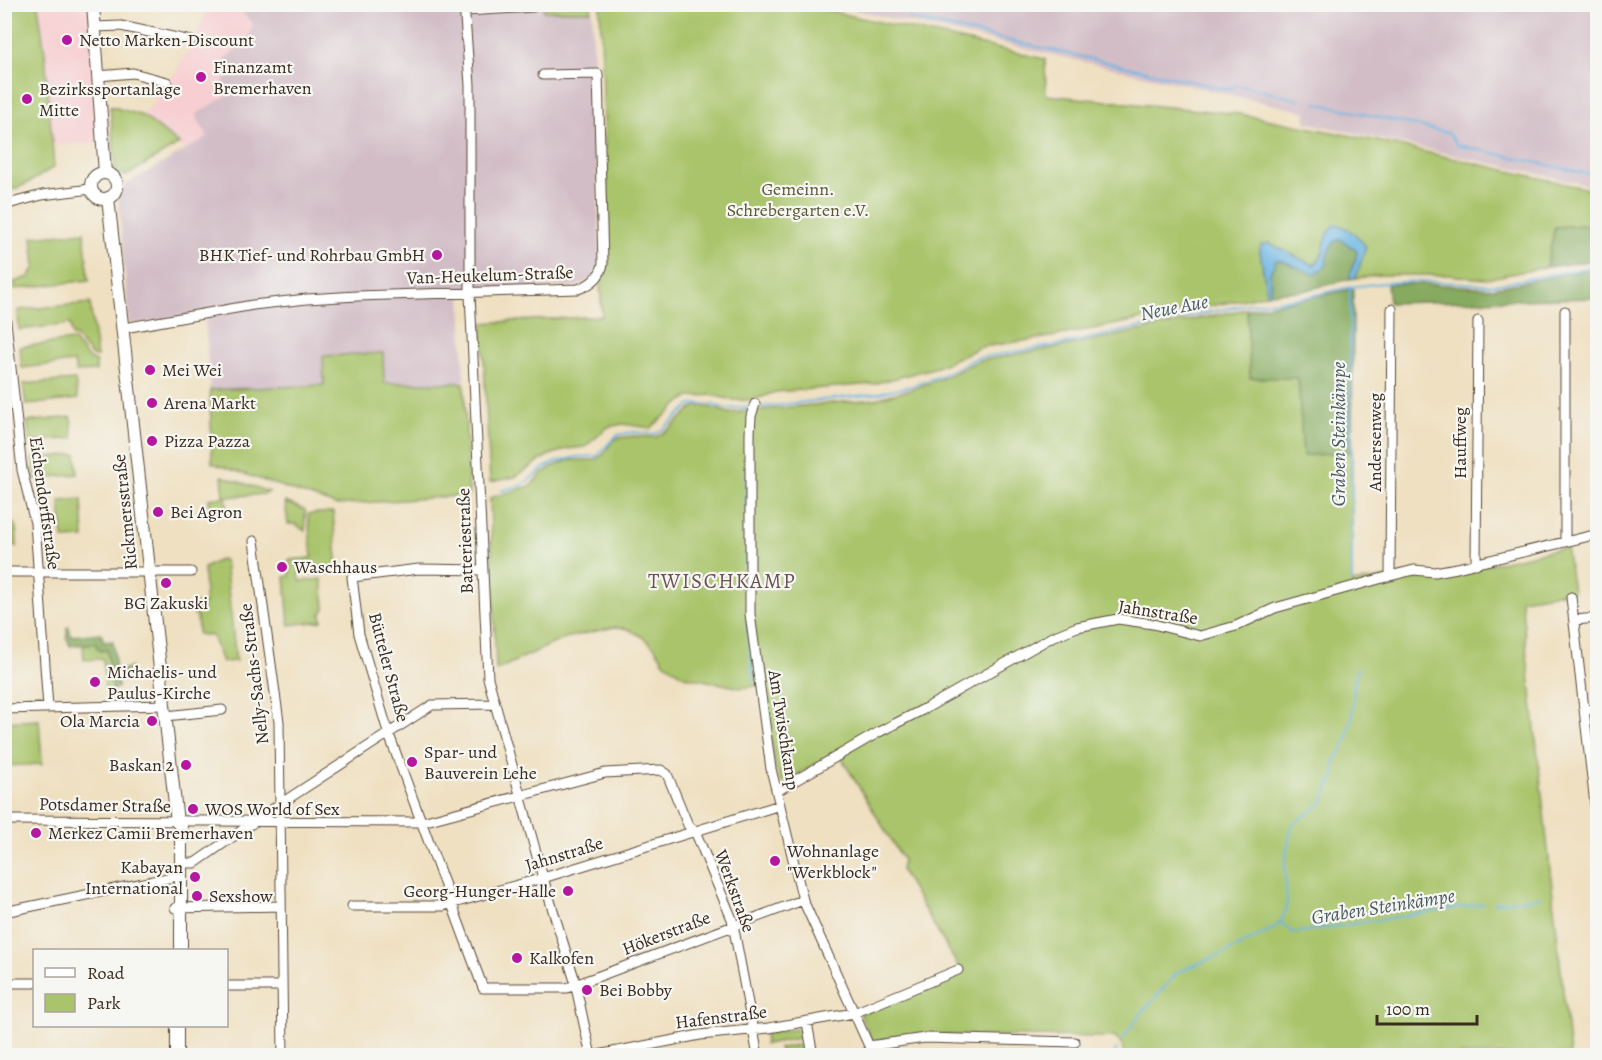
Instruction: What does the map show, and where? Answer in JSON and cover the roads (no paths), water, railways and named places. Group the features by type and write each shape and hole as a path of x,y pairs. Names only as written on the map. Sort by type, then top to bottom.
{"main road":[{"name":"Rickmersstraße","path":"93,4 105,173 112,176 116,184 115,192 108,198 177,822 174,826 180,871 175,949"},
{"path":"105,173 94,177 91,189 97,197 108,198"},
{"name":"Rickmersstraße","path":"179,908 181,949"},
{"path":"177,1027 177,1056"}],"street":[{"name":"Batteriestraße","path":"532,7 465,8 470,85 470,294 488,678 575,986 592,1056"},
{"path":"94,27 121,26 191,41"},
{"path":"98,76 134,73 167,82"},
{"name":"Van-Heukelum-Straße","path":"124,328 254,305 357,296 578,289 593,282 602,270 598,74 543,75"},
{"path":"4,205 42,195 91,189"},
{"name":"Eichendorffstraße","path":"4,303 22,470 35,523 48,708"},
{"name":"Andersenweg","path":"1390,576 1392,309"},
{"path":"1565,542 1566,311"},
{"name":"Hauffweg","path":"1476,564 1478,321"},
{"name":"Am Twischkamp","path":"755,404 751,416 750,433 750,614 771,769 802,900 869,1046 925,1038 1075,1042"},
{"name":"Jahnstraße","path":"777,791 1052,637 1077,627 1118,619 1154,624 1200,636 1236,626 1275,608 1390,576 1414,570 1435,572 1476,564 1598,534"},
{"name":"Nelly-Sachs-Straße","path":"254,541 279,722 283,1056"},
{"name":"Bütteler Straße","path":"483,570 419,569 352,577 359,634 388,732 483,988"},
{"path":"4,572 191,572"},
{"path":"1571,597 1598,830"},
{"path":"1574,620 1598,618"},
{"path":"4,912 180,871 432,705 494,704"},
{"path":"4,709 222,710"},
{"path":"1584,710 1598,709"},
{"name":"Potsdamer Straße","path":"4,820 422,822 519,794 605,773 657,769 666,772"},
{"name":"Werkstraße","path":"666,772 688,825 695,831 734,925 758,1056"},
{"name":"Jahnstraße","path":"352,906 443,906 543,878 780,805"},
{"name":"Hökerstraße","path":"483,988 567,988 575,986 802,900"},
{"path":"179,908 281,906"},
{"name":"Hafenstraße","path":"592,1056 688,1037 753,1030 854,1013 958,970"},
{"path":"4,983 33,983"},
{"path":"228,986 282,986"},
{"path":"807,1022 813,1056"}],"water":[{"path":"1336,224 1353,233 1366,247 1356,277 1350,279 1357,251 1340,239 1329,250 1326,266 1314,274 1284,261 1276,260 1270,273 1270,293 1267,294 1261,245 1269,243 1313,265 1320,259 1325,240"}],"waterway":[{"path":"908,18 1226,89 1238,85 1300,100"},
{"path":"1316,103 1449,133 1457,145 1598,176"},
{"name":"Neue Aue","path":"762,407 874,394 912,386 945,374 977,358 1063,344 1249,304 1302,298 1350,287 1384,283 1422,281 1494,285 1598,266"},
{"name":"Graben Steinkämpe","path":"1350,288 1352,582"},
{"name":"Neue Aue","path":"501,491 522,485 556,462 576,457 597,456 617,435 634,432 655,434 689,406 709,404 728,409 747,407 748,413"},
{"path":"746,464 746,587"},
{"path":"746,620 754,681"},
{"name":"Graben Steinkämpe","path":"1358,668 1354,682 1352,717 1346,742 1334,763 1335,775 1321,804 1292,825 1285,862 1287,901 1280,922 1293,933 1483,904"},
{"name":"Graben Steinkämpe","path":"1494,903 1541,897"},
{"path":"1122,1040 1140,1015 1178,972 1229,951 1276,927 1279,923"},
{"path":"1113,1056 1117,1049"}],"place":[{"name":"Netto Marken-Discount","path":"67,40"},
{"name":"Finanzamt Bremerhaven","path":"201,77"},
{"name":"Bezirkssportanlage Mitte","path":"27,99"},
{"name":"BHK Tief- und Rohrbau GmbH","path":"437,255"},
{"name":"Mei Wei","path":"150,370"},
{"name":"Arena Markt","path":"152,403"},
{"name":"Pizza Pazza","path":"152,441"},
{"name":"Bei Agron","path":"158,512"},
{"name":"Waschhaus","path":"282,567"},
{"name":"BG Zakuski","path":"166,583"},
{"name":"Michaelis- und Paulus-Kirche","path":"95,682"},
{"name":"Ola Marcia","path":"152,721"},
{"name":"Spar- und Bauverein Lehe","path":"412,762"},
{"name":"Baskan 2","path":"186,765"},
{"name":"WOS World of Sex","path":"193,809"},
{"name":"Merkez Camii Bremerhaven","path":"36,833"},
{"name":"Wohnanlage \"Werkblock\"","path":"775,861"},
{"name":"Kabayan International","path":"195,877"},
{"name":"Georg-Hunger-Halle","path":"568,891"},
{"name":"Sexshow","path":"197,896"},
{"name":"Kalkofen","path":"517,958"},
{"name":"Bei Bobby","path":"587,990"}],"district":[{"name":"TWISCHKAMP","path":"722,581"}],"park label":[{"name":"Gemeinn. Schrebergarten e.V.","path":"798,199"}]}
